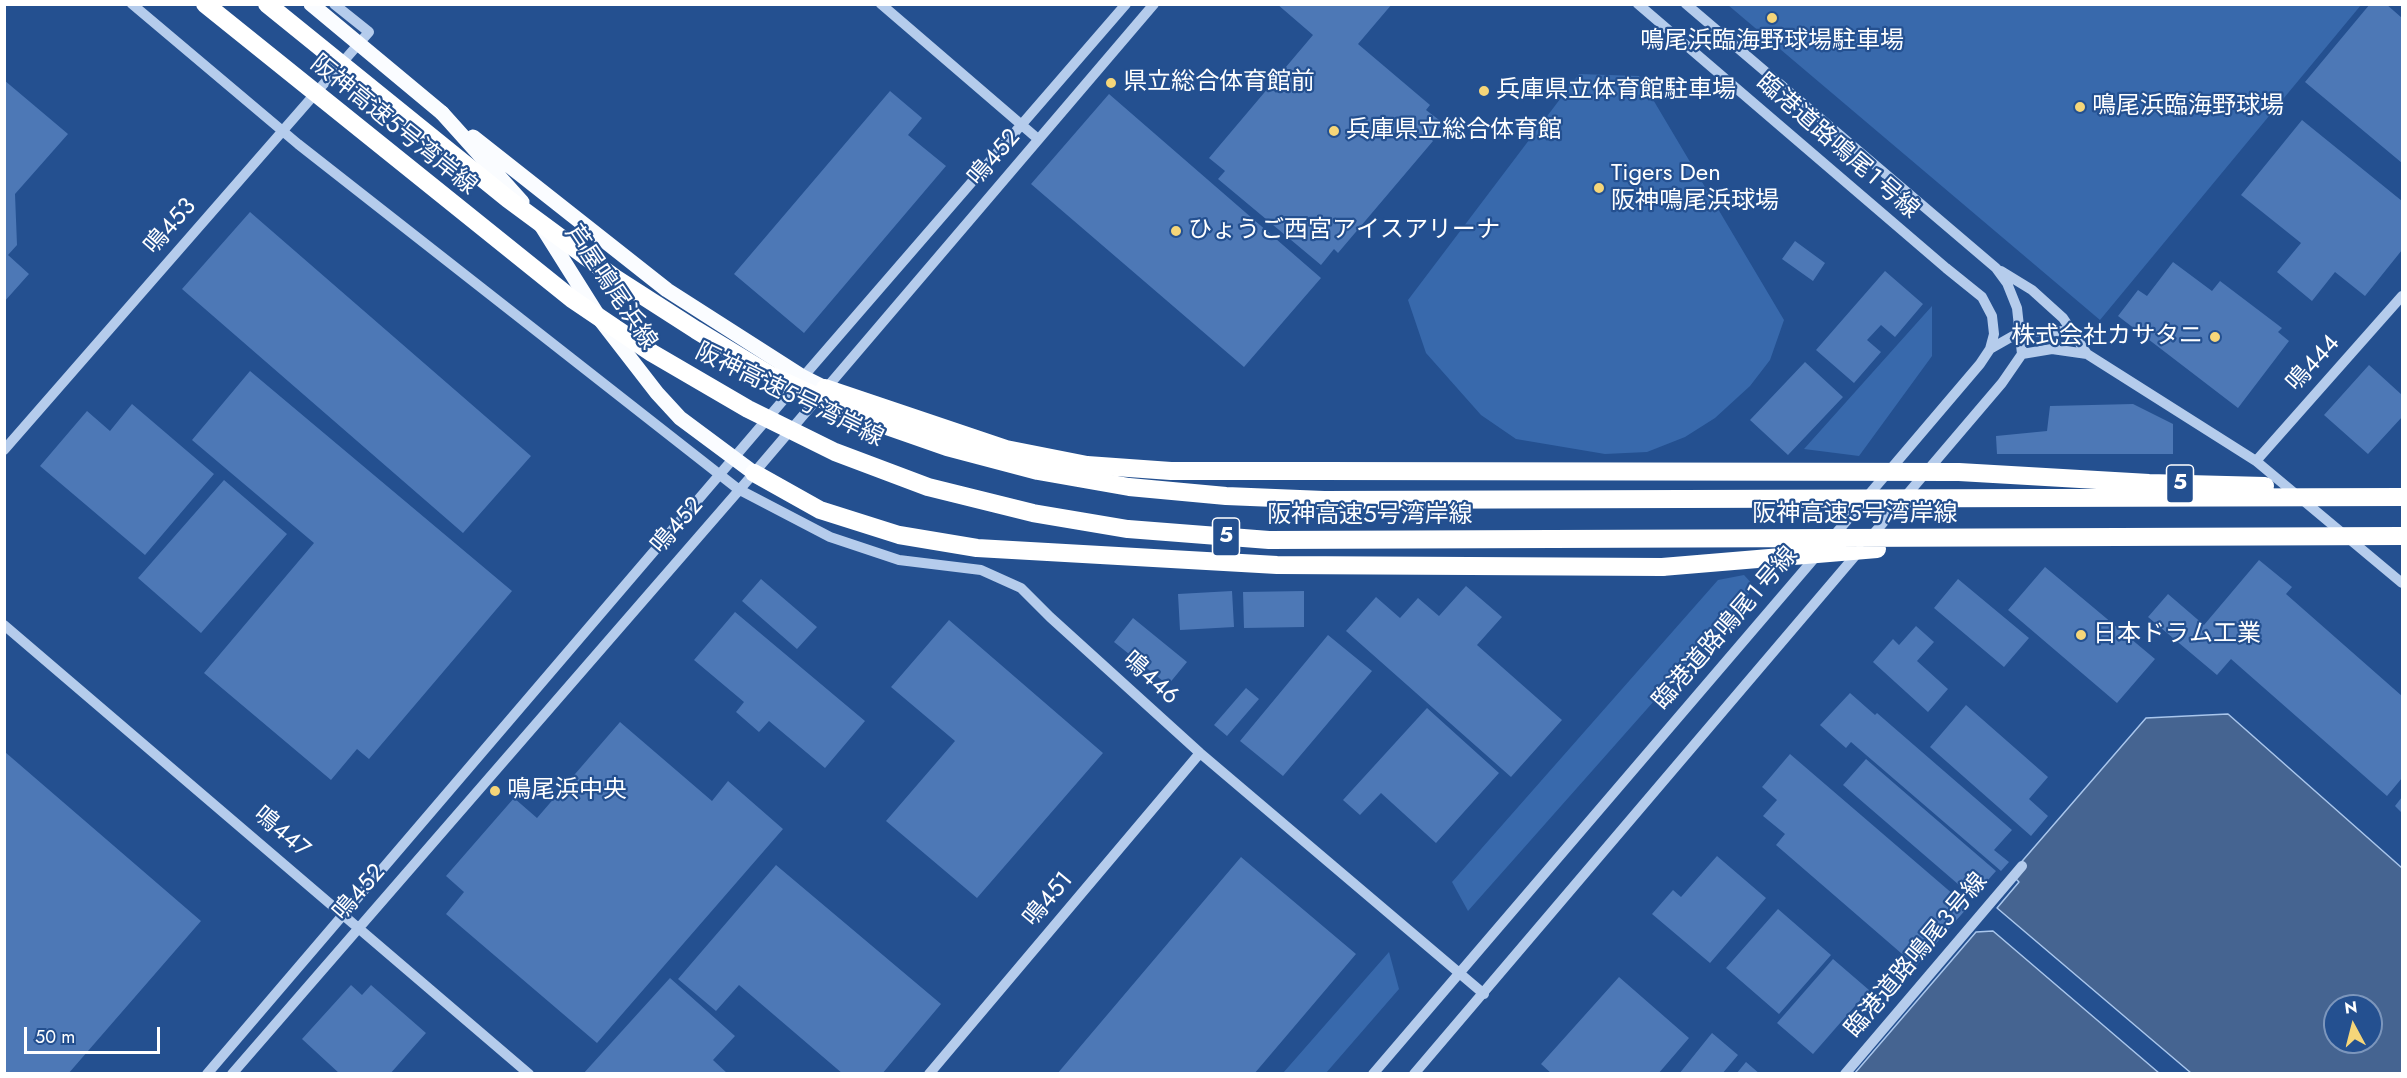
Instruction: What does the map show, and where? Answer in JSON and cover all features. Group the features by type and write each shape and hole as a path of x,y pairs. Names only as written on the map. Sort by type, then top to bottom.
{"highway":[{"name":"阪神高速5号湾岸線","path":"205,4 572,299 652,353 748,409 835,452 928,487 1033,513 1128,529 1269,540 2403,536"},
{"name":"阪神高速5号湾岸線","path":"267,4 508,199 615,278 770,375 861,417 947,447 1038,471 1129,487 1226,496 1324,500 2403,497"},
{"name":"5","path":"825,388 1006,449 1087,465 1171,471 1959,472 2149,483 2403,489"},
{"name":"5","path":"754,473 820,510 899,535 976,548 1277,566 1662,567 2013,538"}],"main road":[{"name":"芦屋鳴尾浜線","path":"311,4 442,113 668,290 803,377 825,388"},
{"name":"芦屋鳴尾浜線","path":"442,113 539,222 602,322 657,393 680,418 754,473"}],"street":[{"name":"鳴446","path":"132,4 307,151 738,489 830,537 899,560 981,570 1021,588 1200,753 1484,994"},
{"name":"鳴453","path":"4,450 369,32 334,4"},
{"path":"881,4 1038,140"},
{"name":"鳴452","path":"207,1074 803,377 1126,4"},
{"name":"鳴452","path":"232,1074 754,473 1154,4"},
{"name":"臨港道路鳴尾１号線","path":"1373,1074 1980,364 1990,349 1994,334 1992,316 1982,297 1638,4"},
{"name":"臨港道路鳴尾１号線","path":"1414,1074 2002,383 2022,354 2017,308 2007,284 1996,268 1686,4"},
{"path":"1996,268 2032,290 2063,318 2087,354"},
{"name":"鳴444","path":"2256,460 2403,296"},
{"path":"1990,349 2020,332 2071,331"},
{"path":"2022,354 2052,348 2087,354 2256,460 2403,584"},
{"name":"鳴447","path":"4,625 530,1074"},
{"name":"鳴451","path":"929,1074 1200,753"},
{"name":"臨港道路鳴尾３号線","path":"1845,1074 2022,866"}],"shaded area":[{"name":"鳴尾浜臨海野球場","path":"1728,5 2361,5 2100,320"},
{"name":"Tigers Den 阪神鳴尾浜球場","path":"1579,74 1639,76 1784,320 1770,360 1750,386 1715,418 1685,437 1647,452 1605,454 1516,439 1481,415 1426,353 1408,300"},
{"path":"1932,306 1932,356 1859,456 1804,449"},
{"path":"1744,575 1755,587 1468,911 1452,882 1718,580"},
{"path":"2228,714 2402,868 2402,1073 2191,1073 1997,908 2019,882 2011,874 2146,718"},
{"path":"1993,931 2159,1073 1855,1073 1976,932"},
{"path":"1389,952 1399,989 1326,1073 1283,1073"}],"building":[{"name":"兵庫県立総合体育館","path":"1277,4 1392,4 1358,44 1430,105 1426,110 1443,123 1430,138 1433,141 1338,253 1334,249 1321,265 1218,179 1225,171 1209,158 1313,35"},
{"path":"2370,4 2386,4 2402,18 2402,163 2305,82"},
{"path":"4,80 68,134 15,194 17,245 8,255 29,274 4,302"},
{"path":"890,91 922,118 908,135 946,166 804,333 734,274"},
{"name":"ひょうご西宮アイスアリーナ","path":"1109,94 1321,278 1244,367 1031,184"},
{"path":"2302,120 2402,201 2402,250 2365,296 2335,272 2312,301 2277,272 2301,243 2241,195"},
{"path":"250,212 531,456 463,533 182,289"},
{"path":"1795,241 1825,263 1813,281 1782,259"},
{"name":"株式会社カサタニ","path":"2173,262 2212,291 2220,281 2282,328 2278,332 2289,341 2238,408 2118,316 2138,290 2147,296"},
{"path":"1885,271 1923,304 1895,337 1881,325 1867,340 1881,352 1854,383 1816,350"},
{"path":"1805,362 1843,397 1788,455 1750,420"},
{"path":"2369,365 2402,395 2402,417 2368,454 2324,415"},
{"path":"250,371 512,591 369,759 357,749 331,780 204,673 314,543 192,440"},
{"path":"132,404 214,474 145,555 40,466 87,411 110,431"},
{"path":"2133,404 2173,424 2173,454 1997,454 1996,436 2047,431 2050,406"},
{"path":"224,480 287,534 201,633 138,578"},
{"path":"2259,560 2292,587 2286,594 2402,696 2402,778 2387,796 2231,659 2217,675 2148,617 2168,594 2204,625"},
{"name":"日本ドラム工業","path":"2045,567 2155,659 2117,703 2008,610"},
{"path":"761,579 817,627 797,649 742,601"},
{"name":"日本ドラム工業","path":"1958,579 2029,638 2004,667 1934,608"},
{"path":"1466,586 1502,617 1477,645 1562,720 1511,777 1346,631 1376,597 1400,618 1418,598 1439,616"},
{"path":"1232,591 1234,627 1180,630 1178,594"},
{"path":"1304,591 1304,627 1244,628 1243,592"},
{"path":"735,612 865,721 825,768 769,721 759,732 736,712 744,702 694,660"},
{"path":"1133,618 1187,662 1168,685 1114,642"},
{"path":"949,620 1103,753 977,898 886,821 955,741 891,687"},
{"path":"1916,626 1934,642 1917,661 1948,689 1928,712 1873,662 1893,639 1899,645"},
{"path":"1328,635 1372,671 1283,776 1240,741"},
{"path":"1246,688 1259,699 1227,736 1214,725"},
{"path":"1850,693 1875,715 1877,713 2012,830 1994,850 2009,862 2001,871 1851,742 1846,748 1820,725"},
{"path":"1966,705 2048,777 2029,799 2048,816 2031,836 1930,747"},
{"path":"1427,708 1499,773 1436,843 1381,793 1360,815 1343,800"},
{"path":"620,722 712,801 728,781 783,829 597,1043 446,914 464,892 446,876 514,798 537,818"},
{"path":"5,752 201,921 68,1074 5,1074"},
{"path":"1790,754 1968,907 1916,966 1776,845 1785,834 1763,816 1777,800 1762,787"},
{"path":"1866,759 1996,871 1973,897 1843,785"},
{"path":"2402,797 2402,813 2395,806"},
{"path":"1717,856 1766,898 1710,963 1652,914 1673,890 1681,897"},
{"path":"1241,857 1356,954 1254,1074 1057,1074"},
{"path":"776,865 941,1004 882,1074 843,1074 739,985 716,1011 678,979"},
{"path":"1778,909 1831,955 1779,1014 1726,968"},
{"path":"1833,959 1869,990 1813,1054 1777,1023"},
{"path":"1619,977 1689,1038 1658,1074 1552,1074 1541,1064"},
{"path":"670,978 735,1036 713,1060 728,1074 583,1074"},
{"path":"351,985 362,995 371,985 426,1033 390,1074 340,1074 302,1039"},
{"path":"1712,1033 1738,1055 1722,1074 1679,1074"},
{"path":"1746,1062 1760,1074 1736,1074"}],"place":[{"name":"鳴尾浜臨海野球場駐車場","path":"1772,18"},
{"name":"県立総合体育館前","path":"1111,83"},
{"name":"兵庫県立体育館駐車場","path":"1484,91"},
{"name":"鳴尾浜臨海野球場","path":"2080,107"},
{"name":"兵庫県立総合体育館","path":"1334,131"},
{"name":"Tigers Den 阪神鳴尾浜球場","path":"1599,188"},
{"name":"ひょうご西宮アイスアリーナ","path":"1176,231"},
{"name":"株式会社カサタニ","path":"2215,337"},
{"name":"日本ドラム工業","path":"2081,635"},
{"name":"鳴尾浜中央","path":"495,791"}]}
